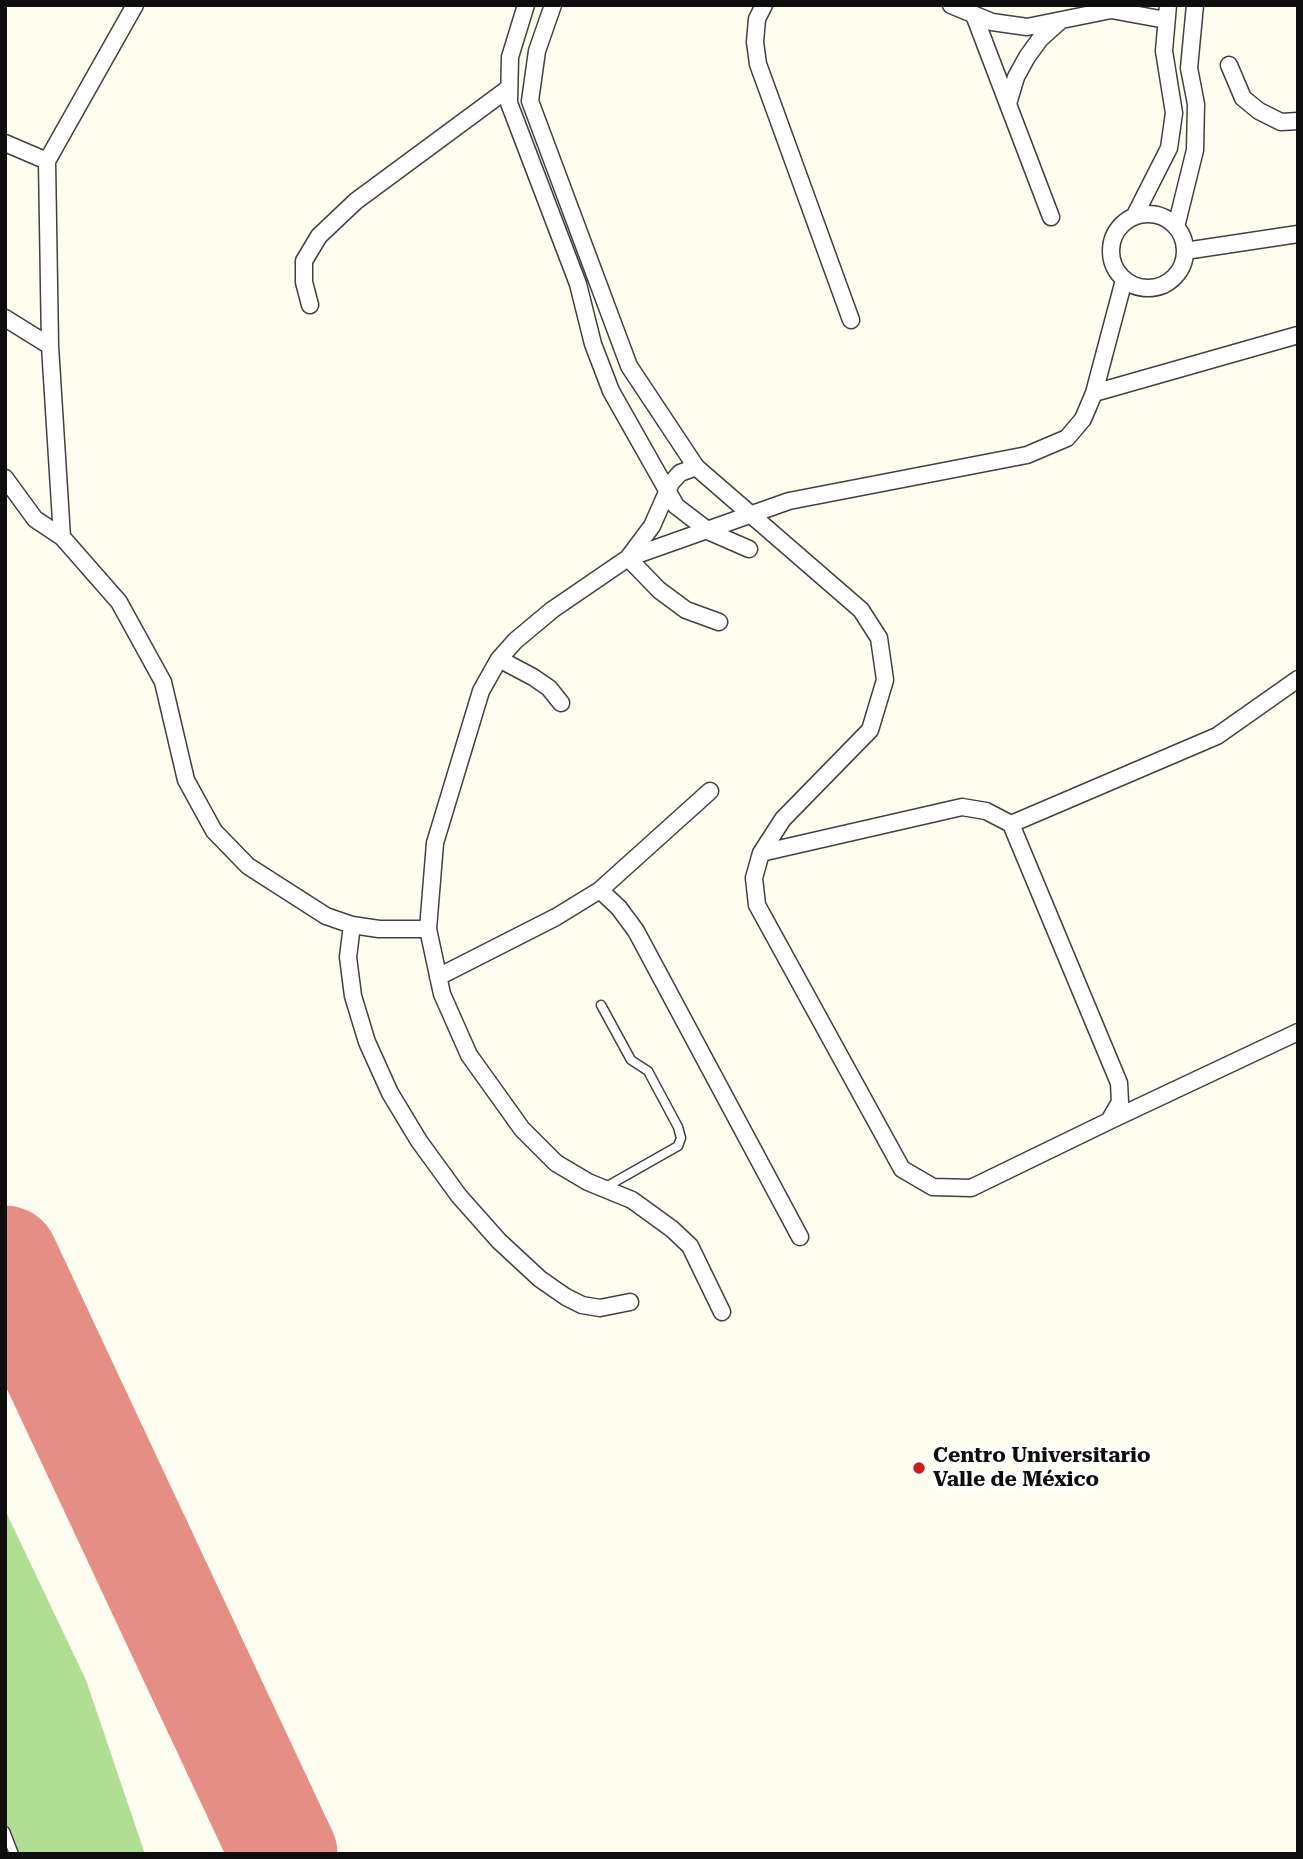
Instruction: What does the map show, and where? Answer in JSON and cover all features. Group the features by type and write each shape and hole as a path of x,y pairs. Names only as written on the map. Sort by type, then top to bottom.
{"street":[{"path":"62,537 50,346 47,160 135,5"},
{"path":"526,5 510,57 509,103 578,284 593,344 611,391 676,506 710,532 749,549"},
{"path":"553,5 537,51 530,101 629,366 696,467 861,610 880,638 885,680 870,730 783,819 761,853 754,878 757,905 902,1169 933,1186 971,1188 1298,1032"},
{"path":"764,5 757,19 755,42 758,64 852,320"},
{"path":"951,5 992,22 1027,27 1111,10 1167,13 1164,51 1174,113 1169,148 1134,217"},
{"path":"1176,227 1157,215 1134,217 1123,223 1111,246 1111,258 1124,280 1135,286 1158,287 1178,274 1185,251 1176,227 1195,150 1196,104 1189,68 1195,5"},
{"path":"974,15 1051,217"},
{"path":"1008,104 1016,77 1027,58 1040,38 1059,22"},
{"path":"1229,65 1243,99 1281,122 1298,121"},
{"path":"310,305 304,282 304,261 319,236 356,201 509,88"},
{"path":"5,143 47,160"},
{"path":"1185,251 1298,234"},
{"path":"722,1312 690,1246 656,1215 556,1163 522,1129 469,1055 438,977 428,929 435,843 445,801 481,691 499,659 552,611 628,558 710,532 789,501 1027,455 1067,438 1083,419 1094,393 1124,280"},
{"path":"5,318 50,346"},
{"path":"1094,393 1298,335"},
{"path":"628,558 652,526 667,488 680,473 696,467"},
{"path":"5,478 35,519 62,537 119,602 163,682 186,780 214,831 248,866 326,916 352,925 404,931 428,929"},
{"path":"628,558 659,590 687,610 719,622"},
{"path":"499,659 549,688 561,703"},
{"path":"1011,824 1217,736 1298,679"},
{"path":"438,977 545,923 600,890 710,791"},
{"path":"761,853 962,807 986,811 1011,824 1118,1083 1120,1102 1110,1121"},
{"path":"600,890 636,931 800,1237"},
{"path":"352,925 350,970 353,996 368,1042 390,1093 419,1141 459,1196 499,1241 540,1279 566,1297 600,1308 631,1302"}],"lane":[{"path":"601,1005 631,1060 648,1071 678,1127 681,1138 678,1146 604,1188"},
{"path":"5,1831 13,1854"}],"green space":[{"path":"5,1510 86,1680 145,1854 5,1854"}],"runway":[{"path":"5,1259 284,1854"}],"place":[{"name":"Centro Universitario Valle de México","path":"919,1468"}]}
